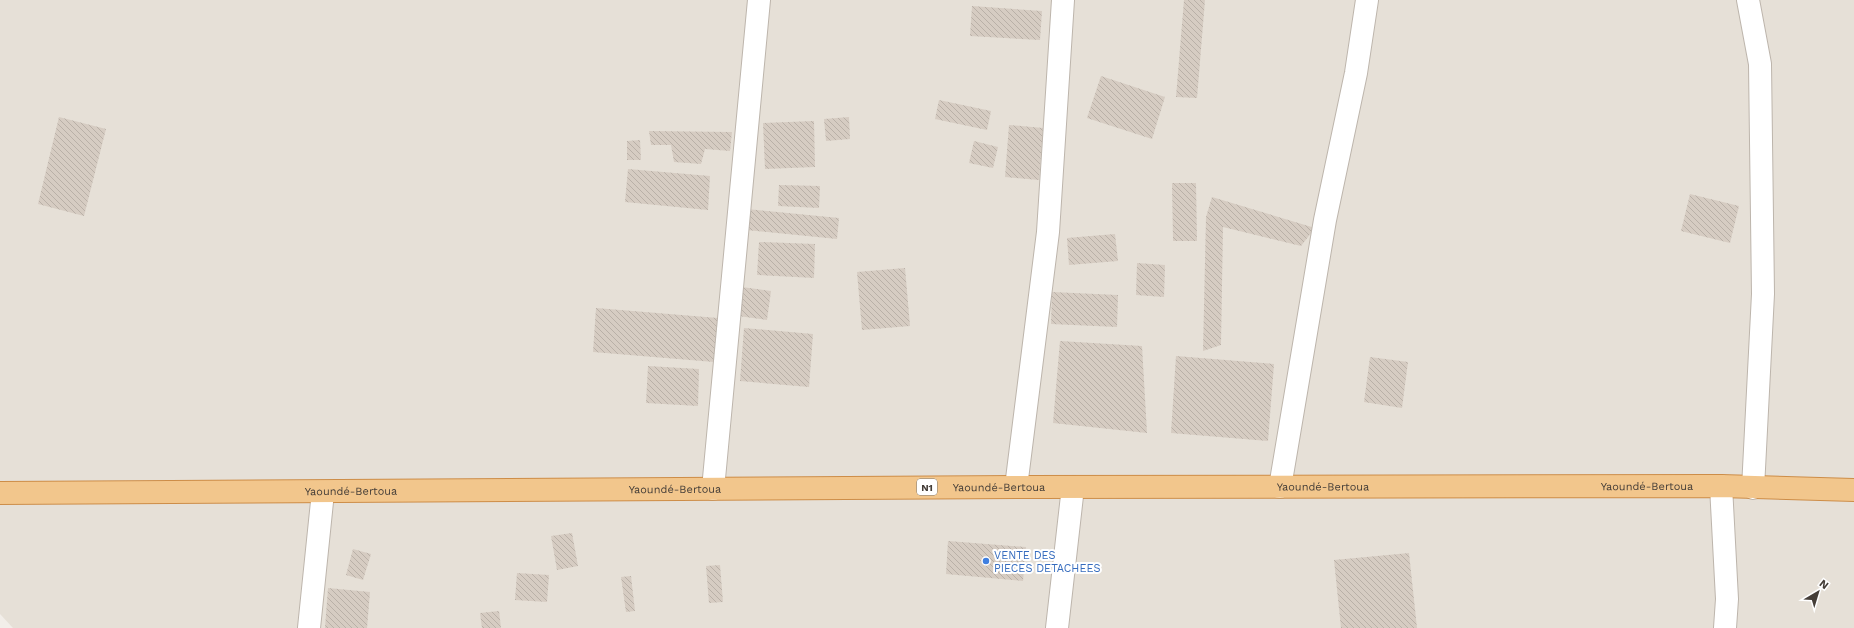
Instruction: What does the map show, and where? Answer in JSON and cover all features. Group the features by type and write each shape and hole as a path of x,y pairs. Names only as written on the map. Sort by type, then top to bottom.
{"highway":[{"name":"Yaoundé-Bertoua","path":"0,493 1016,487 1721,486 1854,490"}],"street":[{"path":"713,489 759,0"},
{"path":"1016,487 1048,232 1063,0"},
{"path":"1280,487 1325,220 1356,73 1367,0"},
{"path":"1748,0 1760,64 1763,294 1753,488"},
{"path":"1721,486 1727,599 1725,628"},
{"path":"1057,628 1073,487"},
{"path":"309,628 323,492"}],"shaded area":[{"path":"0,0 1854,0 1854,628 13,628 0,614"}],"building":[{"path":"1184,0 1205,0 1197,98 1176,97"},
{"path":"972,6 1042,11 1040,40 970,36"},
{"path":"1101,76 1165,97 1152,139 1087,118"},
{"path":"939,100 991,111 987,130 935,119"},
{"path":"59,117 106,129 84,216 38,204"},
{"path":"849,117 850,139 826,141 824,119"},
{"path":"814,121 815,167 765,169 763,123"},
{"path":"1009,125 1043,128 1039,180 1005,177"},
{"path":"649,131 732,132 730,151 705,149 701,164 674,162 671,145 651,145"},
{"path":"640,140 641,160 627,160 627,141"},
{"path":"974,141 998,147 993,168 969,163"},
{"path":"628,169 710,176 708,210 625,202"},
{"path":"1172,183 1196,183 1197,241 1173,241"},
{"path":"779,185 820,186 819,208 778,206"},
{"path":"1690,194 1739,206 1730,243 1681,231"},
{"path":"1212,197 1315,228 1301,246 1223,227 1221,345 1203,351 1206,217"},
{"path":"747,209 839,218 837,239 746,230"},
{"path":"1115,234 1118,261 1069,265 1067,238"},
{"path":"759,242 815,244 814,278 757,275"},
{"path":"1137,263 1165,265 1164,297 1136,295"},
{"path":"905,268 910,326 862,330 857,272"},
{"path":"742,287 771,291 767,320 738,316"},
{"path":"1052,292 1118,295 1117,327 1051,324"},
{"path":"596,308 718,318 714,362 593,352"},
{"path":"744,328 813,334 809,387 740,381"},
{"path":"1060,341 1142,346 1147,433 1053,423"},
{"path":"1176,356 1274,364 1268,441 1171,433"},
{"path":"1370,357 1408,362 1402,408 1364,402"},
{"path":"648,366 699,369 698,406 646,403"},
{"path":"572,533 578,566 557,570 551,536"},
{"name":"VENTE DES PIECES DETACHEES","path":"948,541 1026,547 1023,581 946,574"},
{"path":"353,549 371,554 363,580 346,575"},
{"path":"1409,553 1417,628 1341,628 1334,560"},
{"path":"720,565 723,602 709,603 706,566"},
{"path":"517,573 549,575 547,602 515,600"},
{"path":"631,576 635,611 626,612 621,577"},
{"path":"328,588 370,592 367,628 325,628"},
{"path":"499,611 501,628 482,628 480,613"}],"place":[{"name":"VENTE DES PIECES DETACHEES","path":"986,561"}]}
